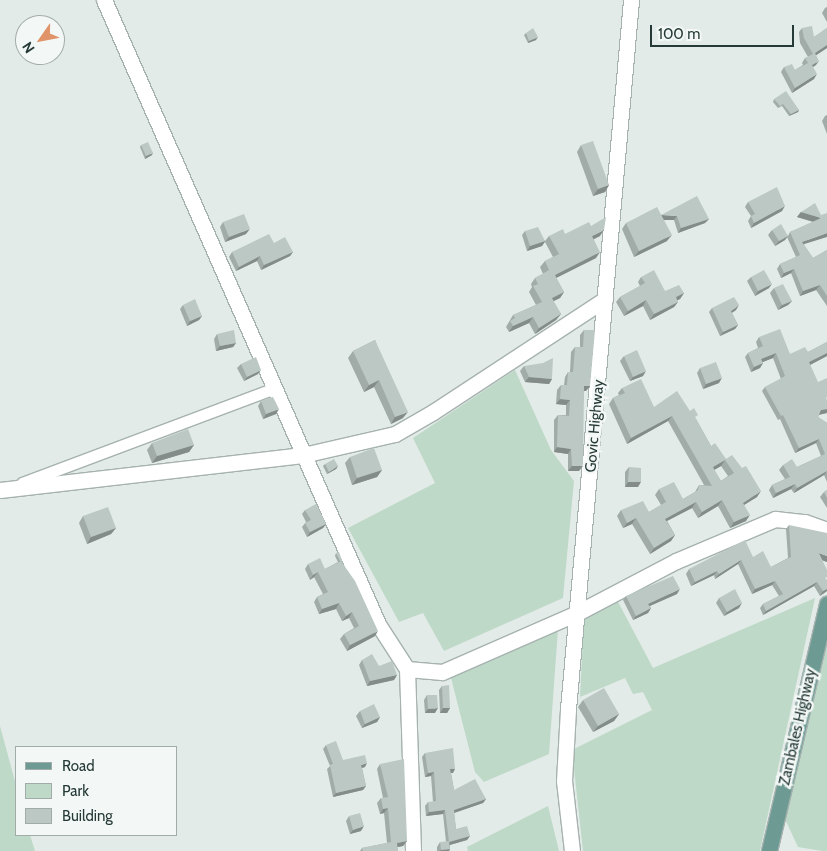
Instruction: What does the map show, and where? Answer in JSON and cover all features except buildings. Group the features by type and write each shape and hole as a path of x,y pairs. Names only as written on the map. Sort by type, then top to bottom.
{"main road":[{"name":"Zambales Highway","path":"769,851 827,604"}],"street":[{"path":"104,0 378,624 407,669 413,851"},
{"name":"Govic Highway","path":"572,851 564,764 631,0"},
{"path":"3,489 303,454 395,434 434,412 605,300"},
{"path":"3,489 275,388"},
{"path":"407,669 442,672 577,613 676,562 775,519 805,522 827,530"}],"green space":[{"path":"515,370 551,450 574,481 563,598 444,651 423,613 399,622 348,528 435,483 413,438"},
{"path":"616,598 653,668 815,598 760,851 583,851 572,750 652,710 643,692 633,694 625,678 580,697 584,616"},
{"path":"558,629 549,754 484,782 475,772 450,674"},
{"path":"827,630 827,851 822,851 798,847 783,815"},
{"path":"0,726 15,781 15,836 30,836 35,851 0,851"},
{"path":"548,806 559,851 468,851 467,847"}]}
